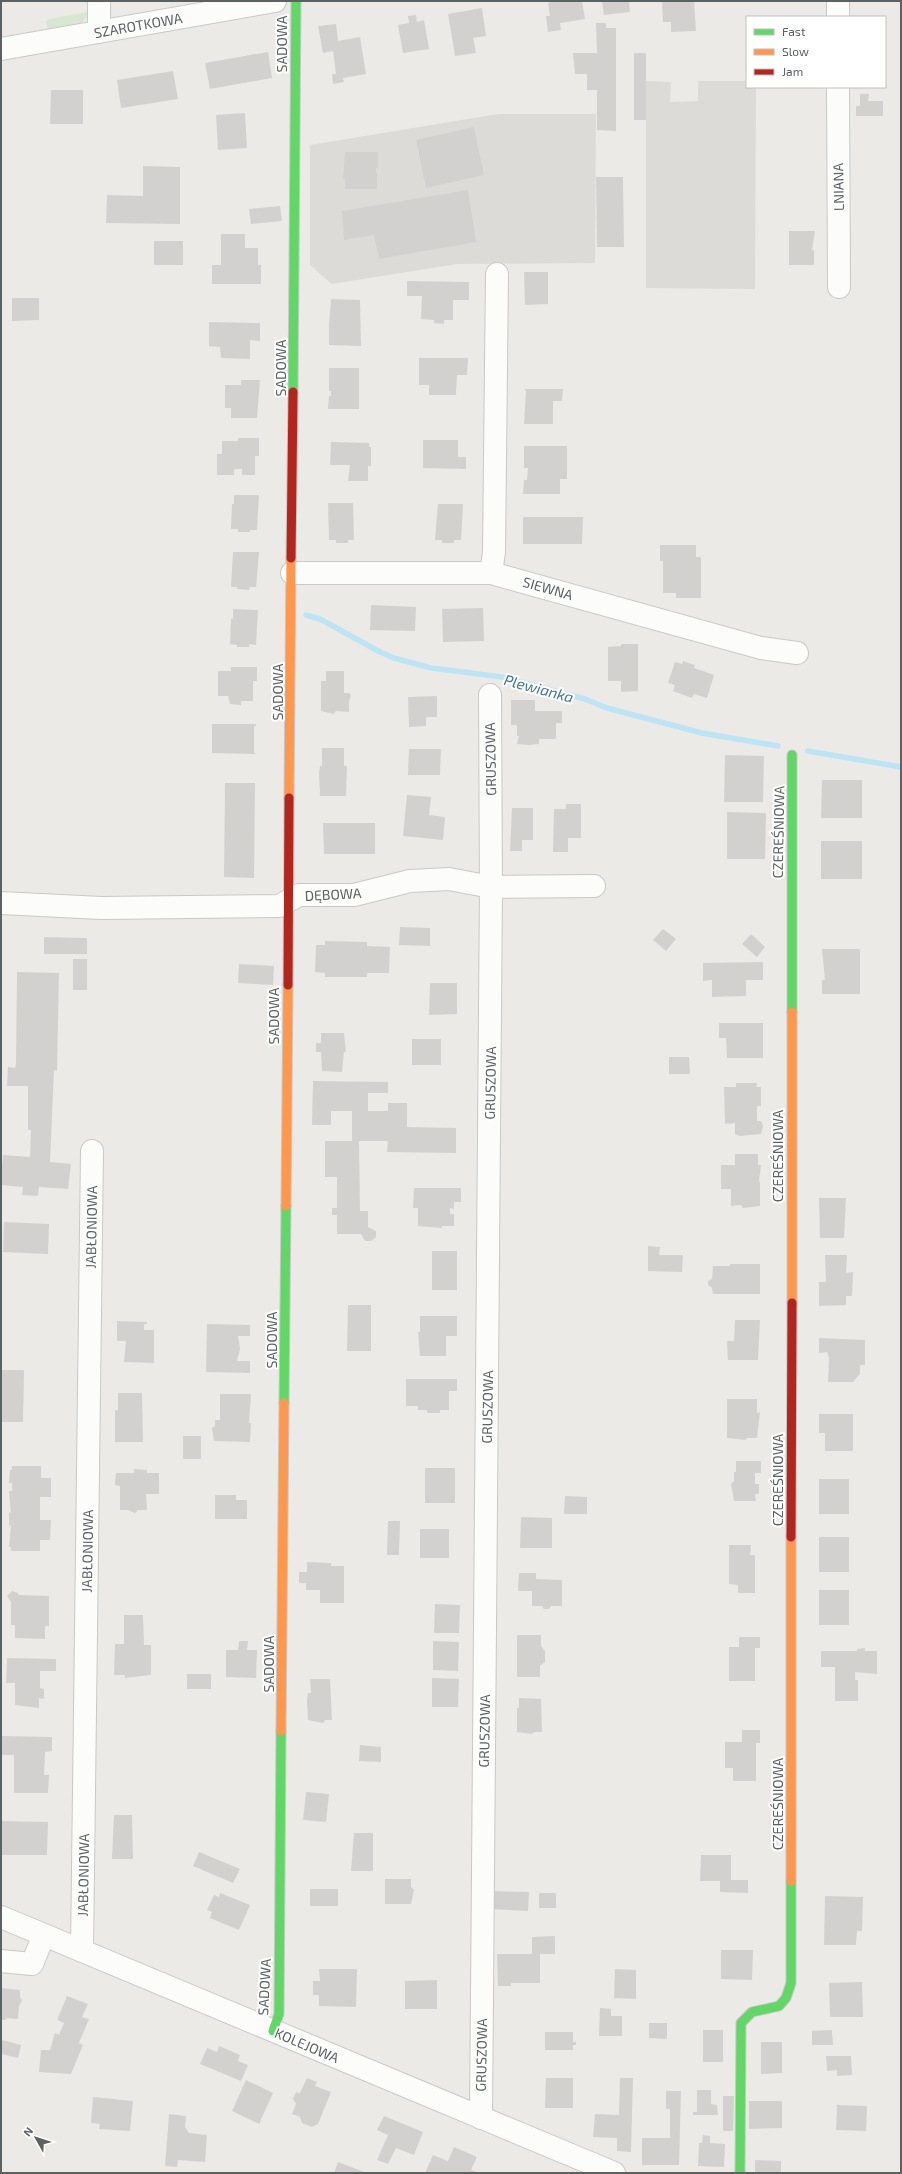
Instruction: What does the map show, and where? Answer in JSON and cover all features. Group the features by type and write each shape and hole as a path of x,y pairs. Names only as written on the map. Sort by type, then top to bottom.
{"street":[{"path":"98,32 99,1"},
{"name":"SZAROTKOWA","path":"1,50 275,1"},
{"name":"SADOWA","path":"273,2031 279,2014 296,1"},
{"path":"838,1 838,16"},
{"name":"LNIANA","path":"838,88 839,287"},
{"path":"491,573 494,552 497,274"},
{"name":"SIEWNA","path":"292,573 491,573 761,648 797,653"},
{"name":"GRUSZOWA","path":"481,2118 491,888 490,695"},
{"name":"CZEREŚNIOWA","path":"740,2173 741,2023 752,2012 775,2010 786,2001 791,1983 792,755"},
{"name":"DĘBOWA","path":"1,903 108,908 279,906 300,895 354,895 410,881 449,878 491,888 594,886"},
{"name":"JABŁONIOWA","path":"82,1951 92,1151"},
{"name":"KOLEJOWA","path":"1,1917 614,2173"},
{"path":"1,1961 32,1964 44,1935"}],"shaded area":[{"path":"646,81 671,82 670,102 698,101 698,81 746,81 746,88 756,88 755,289 646,288"},
{"path":"498,114 596,114 595,263 457,264 332,284 310,265 310,145"}],"green space":[{"path":"88,12 83,22 78,25 48,30 46,22 49,19"}],"building":[{"path":"555,1 582,1 585,19 560,23 561,30 548,32 546,16 550,16 548,3"},
{"path":"602,1 629,1 630,12 604,15"},
{"path":"662,1 694,1 696,31 671,32 671,22 663,22"},
{"path":"482,8 486,36 473,38 476,53 455,56 448,14"},
{"path":"416,15 417,22 424,20 429,49 403,53 398,25 409,23 408,16"},
{"path":"596,23 606,23 606,28 616,28 616,131 597,130 597,90 587,90 587,74 575,74 573,53 597,53"},
{"path":"336,24 338,41 360,37 366,74 343,78 344,82 333,84 332,74 336,74 333,51 323,53 318,26"},
{"path":"268,52 272,78 210,89 205,63"},
{"path":"634,53 646,53 646,120 634,120"},
{"path":"173,71 178,99 121,108 117,80"},
{"path":"51,90 83,90 83,124 50,124"},
{"path":"860,94 869,94 868,101 883,101 883,116 856,116 856,106 860,106"},
{"path":"245,113 247,148 218,150 216,115"},
{"path":"474,127 484,175 426,188 416,140"},
{"path":"345,152 378,152 378,168 376,168 377,189 345,189 345,179 343,179"},
{"path":"143,166 180,167 180,224 106,223 107,195 143,196"},
{"path":"596,177 623,177 624,247 597,247"},
{"path":"468,190 476,242 379,259 374,235 344,240 342,211"},
{"path":"280,206 282,221 251,224 249,209"},
{"path":"789,231 815,231 812,250 814,250 814,265 789,265"},
{"path":"221,234 245,234 245,248 258,248 258,265 261,265 261,284 212,284 212,265 221,265"},
{"path":"154,241 183,241 183,265 154,265"},
{"path":"524,272 548,272 548,304 525,305"},
{"path":"407,281 469,282 469,300 453,300 453,320 444,320 444,324 434,323 434,320 421,319 422,296 407,296"},
{"path":"12,298 39,298 39,320 12,321"},
{"path":"331,299 360,300 361,346 329,345"},
{"path":"209,322 260,323 260,341 250,340 250,359 221,358 220,347 209,346"},
{"path":"419,358 468,358 467,375 457,375 456,395 429,395 429,385 419,385"},
{"path":"329,368 359,368 359,409 328,409 329,396 331,396 331,391 329,391"},
{"path":"241,380 260,380 257,418 231,418 231,408 225,408 225,385 241,385"},
{"path":"524,389 563,389 562,401 553,401 553,424 524,424 526,391"},
{"path":"238,438 259,438 259,456 255,456 255,475 242,475 242,469 234,469 234,475 217,475 217,454 222,454 222,441 238,441"},
{"path":"423,440 458,440 458,457 466,457 466,469 423,468"},
{"path":"331,442 369,443 369,447 371,447 371,466 368,466 368,481 348,481 350,465 330,465"},
{"path":"524,446 567,446 567,479 560,479 560,494 523,494 524,480 527,480 528,468 524,468"},
{"path":"234,495 259,495 257,530 250,530 250,532 238,532 238,529 231,529 232,504 234,504"},
{"path":"328,503 353,503 354,540 348,540 348,543 336,543 336,540 329,540"},
{"path":"438,504 463,504 461,540 454,540 454,543 442,543 442,540 435,540"},
{"path":"523,517 583,517 582,544 523,544"},
{"path":"660,545 696,545 696,557 701,557 701,598 676,598 676,593 663,593 663,561 660,561"},
{"path":"233,552 259,552 256,587 250,587 249,590 231,587"},
{"path":"371,605 416,607 415,631 370,630"},
{"path":"483,608 484,641 443,642 442,609"},
{"path":"233,609 258,610 256,645 249,644 249,647 237,647 237,645 230,644"},
{"path":"621,644 638,644 638,691 621,692 621,681 608,681 608,647 621,646"},
{"path":"683,661 695,665 694,668 714,675 707,698 694,694 692,698 673,691 675,685 668,683 675,662 682,664"},
{"path":"231,667 257,667 257,681 253,681 253,701 241,701 241,705 230,704 228,696 218,696 218,671 231,671"},
{"path":"326,671 344,671 344,693 349,693 351,695 349,701 349,712 336,711 334,714 321,711 321,681 326,681"},
{"path":"437,696 437,717 426,717 426,726 409,727 408,697"},
{"path":"511,700 535,700 535,711 562,711 562,723 556,723 556,739 539,739 539,744 517,744 519,736 517,736 517,725 511,725"},
{"path":"212,724 256,724 256,726 254,726 254,752 256,754 212,753"},
{"path":"322,748 344,748 344,766 347,766 346,796 320,796 319,773 320,766 322,766"},
{"path":"409,749 441,749 440,775 408,775"},
{"path":"725,755 764,756 763,802 724,802"},
{"path":"822,780 862,780 862,818 821,818"},
{"path":"225,783 255,783 254,878 224,877"},
{"path":"407,795 431,797 429,815 445,817 443,840 403,836"},
{"path":"566,804 581,804 581,838 568,838 568,852 553,852 554,809 566,809"},
{"path":"512,808 533,808 533,840 522,840 522,851 510,851"},
{"path":"727,812 766,813 765,859 727,859"},
{"path":"323,823 375,823 375,854 324,854"},
{"path":"821,841 862,841 862,879 821,879"},
{"path":"400,927 430,928 430,946 399,945"},
{"path":"663,929 676,939 666,951 653,940"},
{"path":"751,934 765,947 757,957 742,944"},
{"path":"44,937 87,938 87,954 44,954"},
{"path":"325,941 367,942 367,946 390,947 389,973 367,973 367,977 325,977 325,973 315,972 316,945 325,945"},
{"path":"822,949 860,949 860,994 822,994 822,980 825,980"},
{"path":"73,959 87,959 87,990 73,990"},
{"path":"763,962 763,980 746,980 746,996 712,997 712,980 703,981 703,963"},
{"path":"239,964 274,966 273,985 238,983"},
{"path":"17,972 59,973 57,1071 54,1070 50,1162 71,1164 68,1189 39,1187 38,1196 22,1195 23,1187 1,1185 3,1155 30,1157 31,1130 28,1130 28,1086 7,1086 8,1067 15,1068 16,1065"},
{"path":"430,983 457,983 457,1014 429,1015"},
{"path":"719,1023 763,1023 763,1058 727,1058 726,1038 719,1038"},
{"path":"321,1033 344,1033 346,1052 344,1052 342,1072 322,1071 321,1052 316,1052 316,1043 321,1043"},
{"path":"412,1039 441,1039 441,1065 412,1065"},
{"path":"669,1057 689,1057 690,1074 669,1074"},
{"path":"313,1081 388,1082 388,1093 368,1093 368,1111 388,1111 388,1103 407,1103 407,1127 456,1128 456,1153 387,1152 388,1141 359,1141 360,1211 368,1211 368,1227 376,1231 376,1237 371,1241 365,1241 361,1234 337,1234 337,1215 332,1215 332,1208 337,1208 337,1177 325,1177 325,1141 352,1141 352,1111 331,1111 331,1125 312,1125"},
{"path":"736,1083 757,1083 756,1087 761,1087 761,1106 757,1106 757,1121 761,1121 763,1126 761,1134 739,1136 735,1134 735,1123 725,1124 724,1087 736,1087"},
{"path":"735,1154 758,1154 758,1165 761,1165 759,1181 760,1206 743,1208 741,1205 731,1206 731,1189 721,1189 721,1165 735,1165"},
{"path":"414,1188 461,1188 461,1202 454,1202 454,1209 450,1208 450,1214 454,1214 454,1226 442,1226 442,1228 418,1226 418,1208 413,1208"},
{"path":"819,1198 846,1198 844,1238 820,1238"},
{"path":"4,1222 49,1224 48,1254 3,1252"},
{"path":"648,1246 660,1247 659,1255 683,1255 682,1272 648,1271"},
{"path":"432,1251 457,1251 457,1290 432,1290"},
{"path":"825,1255 847,1255 846,1273 853,1272 853,1274 852,1296 846,1296 846,1305 819,1306 819,1282 826,1282"},
{"path":"730,1264 760,1264 760,1294 713,1294 712,1288 708,1285 708,1281 712,1279 713,1266 730,1266"},
{"path":"348,1305 371,1305 371,1351 347,1351"},
{"path":"420,1316 457,1316 457,1336 446,1336 446,1356 420,1356 418,1332 420,1332"},
{"path":"735,1320 760,1320 758,1360 728,1360 727,1341 734,1341"},
{"path":"117,1321 147,1322 147,1324 144,1324 144,1330 154,1330 154,1363 124,1362 126,1341 117,1341"},
{"path":"207,1324 250,1325 250,1336 238,1336 240,1349 237,1361 250,1361 250,1373 206,1372"},
{"path":"819,1338 865,1340 865,1365 860,1365 860,1374 853,1382 828,1382 829,1358 827,1352 819,1353"},
{"path":"1,1370 24,1370 23,1422 1,1422"},
{"path":"406,1379 457,1379 457,1391 449,1391 449,1410 440,1410 440,1413 427,1413 427,1410 418,1410 418,1406 406,1406"},
{"path":"118,1393 142,1393 143,1442 115,1442 115,1410 118,1410"},
{"path":"220,1394 251,1394 249,1423 251,1423 250,1442 214,1441 212,1428 215,1426 215,1420 220,1420"},
{"path":"727,1399 757,1399 757,1413 760,1412 757,1438 747,1438 746,1440 727,1438"},
{"path":"819,1414 853,1414 853,1451 825,1451 825,1433 819,1433"},
{"path":"183,1436 201,1436 201,1459 183,1459"},
{"path":"736,1461 761,1461 761,1473 755,1473 755,1484 759,1484 759,1494 755,1494 756,1501 734,1501 731,1484 734,1481 734,1472 736,1472"},
{"path":"12,1466 41,1466 41,1478 51,1478 51,1497 40,1497 40,1520 51,1520 50,1540 40,1540 40,1551 11,1551 11,1547 9,1547 11,1525 9,1526 9,1512 11,1513 9,1491 12,1491 12,1483 9,1483 10,1470 12,1470"},
{"path":"425,1468 455,1468 455,1503 425,1503"},
{"path":"134,1469 147,1470 147,1473 159,1473 159,1494 146,1494 147,1510 138,1510 135,1513 128,1510 120,1510 120,1486 115,1485 116,1473 134,1473"},
{"path":"819,1479 849,1479 849,1514 819,1514"},
{"path":"215,1495 236,1495 236,1500 247,1500 247,1519 215,1519"},
{"path":"565,1496 587,1497 587,1514 564,1514"},
{"path":"521,1517 552,1518 552,1548 520,1548"},
{"path":"388,1521 400,1521 399,1555 387,1555"},
{"path":"420,1529 449,1529 449,1558 420,1558"},
{"path":"819,1537 849,1537 849,1572 819,1572"},
{"path":"729,1545 751,1545 750,1555 755,1555 755,1593 738,1593 738,1585 729,1584"},
{"path":"307,1562 331,1563 331,1566 344,1566 344,1603 320,1603 320,1590 306,1590 306,1583 299,1583 299,1572 307,1572"},
{"path":"519,1573 536,1573 536,1579 562,1580 562,1606 551,1606 549,1609 544,1609 542,1606 532,1606 532,1591 518,1591"},
{"path":"819,1590 849,1590 849,1625 819,1625"},
{"path":"12,1591 18,1593 19,1595 49,1596 49,1626 45,1626 45,1639 15,1638 15,1625 11,1625 11,1602 7,1596"},
{"path":"435,1604 460,1605 459,1633 434,1633"},
{"path":"124,1615 143,1615 144,1645 151,1645 151,1675 125,1678 125,1675 114,1675 115,1644 124,1644"},
{"path":"517,1635 541,1635 541,1646 545,1651 545,1662 540,1666 540,1677 517,1677"},
{"path":"739,1637 760,1637 760,1648 755,1648 755,1681 729,1681 729,1647 739,1647"},
{"path":"239,1641 248,1641 247,1650 257,1650 256,1678 226,1677 226,1650 238,1650"},
{"path":"433,1641 459,1642 458,1671 433,1670"},
{"path":"865,1648 865,1651 877,1651 877,1674 855,1672 855,1680 858,1680 858,1701 835,1701 835,1667 821,1667 821,1651 857,1651 857,1649"},
{"path":"7,1658 56,1659 56,1671 40,1671 40,1688 44,1689 44,1699 39,1698 39,1708 15,1705 15,1683 6,1683"},
{"path":"187,1674 211,1674 211,1689 187,1689"},
{"path":"432,1678 459,1679 458,1707 432,1707"},
{"path":"310,1679 330,1679 332,1720 325,1720 323,1723 308,1720 307,1700 308,1693 311,1693"},
{"path":"519,1698 541,1699 542,1732 534,1732 532,1734 517,1732 517,1708 519,1708"},
{"path":"742,1730 760,1730 760,1743 756,1743 756,1781 733,1781 733,1768 725,1768 725,1742 742,1742"},
{"path":"2,1736 52,1737 52,1751 45,1752 44,1775 49,1775 48,1793 14,1793 14,1755 2,1755"},
{"path":"360,1745 381,1747 381,1762 359,1761"},
{"path":"306,1792 329,1794 326,1822 303,1820"},
{"path":"114,1815 132,1815 133,1859 112,1859"},
{"path":"1,1821 48,1822 47,1855 1,1855"},
{"path":"354,1833 373,1833 373,1871 351,1871"},
{"path":"199,1852 240,1869 233,1883 193,1866"},
{"path":"701,1855 731,1855 731,1880 748,1880 748,1893 720,1892 720,1881 700,1881"},
{"path":"385,1879 411,1879 411,1887 414,1890 411,1904 385,1904"},
{"path":"310,1889 338,1889 338,1906 310,1906"},
{"path":"490,1891 529,1892 528,1911 489,1909"},
{"path":"220,1893 250,1905 239,1930 210,1918 212,1912 207,1910 214,1895 219,1897"},
{"path":"539,1893 556,1893 556,1908 539,1908"},
{"path":"825,1896 863,1897 862,1931 857,1931 856,1945 824,1945"},
{"path":"555,1936 555,1954 540,1954 540,1983 511,1983 511,1986 498,1986 497,1954 532,1954 532,1937"},
{"path":"721,1950 753,1950 752,1980 721,1979"},
{"path":"319,1969 357,1969 356,2007 319,2006 319,1995 313,1995 313,1981 320,1981"},
{"path":"615,1969 636,1970 636,1999 614,1998"},
{"path":"437,1980 437,2009 405,2009 405,1981"},
{"path":"862,1982 863,2017 830,2017 829,1983"},
{"path":"1,1988 20,1990 20,1997 22,2000 19,2006 18,2019 7,2018 5,2020 1,2020"},
{"path":"67,1996 88,2004 82,2017 89,2019 79,2043 83,2045 71,2074 39,2072 41,2050 50,2050 55,2033 59,2035 64,2023 57,2020"},
{"path":"600,2008 611,2009 611,2016 622,2016 622,2036 599,2036"},
{"path":"649,2023 667,2023 667,2039 649,2038"},
{"path":"703,2030 723,2030 723,2062 703,2062"},
{"path":"832,2030 833,2045 812,2045 812,2031"},
{"path":"545,2032 573,2032 573,2042 576,2042 576,2045 573,2045 573,2050 545,2050"},
{"path":"2,2040 21,2045 18,2058 1,2054"},
{"path":"761,2042 782,2042 782,2073 761,2074"},
{"path":"219,2046 240,2055 238,2061 248,2065 241,2081 200,2064 207,2048 217,2052"},
{"path":"826,2056 851,2056 852,2075 837,2076 837,2070 827,2071"},
{"path":"307,2078 317,2082 315,2086 331,2092 318,2124 312,2127 302,2123 300,2117 292,2114 296,2104 293,2099 296,2092 300,2093"},
{"path":"546,2078 573,2078 573,2108 545,2108"},
{"path":"620,2078 633,2078 631,2152 617,2151 617,2138 593,2137 595,2114 619,2115"},
{"path":"246,2080 273,2093 259,2124 232,2111"},
{"path":"697,2090 711,2090 711,2104 717,2105 718,2115 693,2115 693,2112 697,2112"},
{"path":"666,2091 681,2091 679,2165 642,2165 642,2138 670,2138 670,2109 666,2109"},
{"path":"723,2096 734,2096 733,2131 723,2131"},
{"path":"93,2097 133,2101 130,2131 99,2129 100,2124 91,2123"},
{"path":"749,2101 782,2101 782,2128 749,2129"},
{"path":"837,2105 867,2106 866,2131 836,2130"},
{"path":"169,2114 186,2116 185,2127 189,2133 207,2135 205,2162 178,2160 177,2167 165,2166"},
{"path":"384,2116 423,2132 414,2155 396,2148 388,2164 377,2160 388,2135 377,2130"},
{"path":"703,2135 710,2136 710,2143 725,2144 724,2167 698,2166 699,2143 702,2143"},
{"path":"454,2147 477,2157 471,2170 479,2173 425,2173 433,2155 448,2161"},
{"path":"755,2160 781,2161 781,2173 755,2173"},
{"path":"338,2162 367,2173 334,2173"}],"waterway":[{"name":"Plewianka","path":"306,615 320,619 380,652 394,658 431,668 502,677 585,699 607,708 702,733 778,746"},
{"name":"Plewianka","path":"808,751 901,767"}],"traffic: fast":[{"path":"293,392 296,1"},
{"path":"792,755 792,1012"},
{"path":"284,1403 286,1206"},
{"path":"273,2031 279,2014 281,1731"},
{"path":"740,2173 741,2023 752,2012 779,2006 786,1998 791,1983 791,1881"}],"traffic: slow":[{"path":"289,798 291,558"},
{"path":"286,1206 288,985"},
{"path":"792,1012 792,1303"},
{"path":"281,1731 284,1403"},
{"path":"791,1537 791,1881"}],"traffic: jam":[{"path":"291,558 293,392"},
{"path":"288,985 289,798"},
{"path":"791,1537 792,1303"}]}
